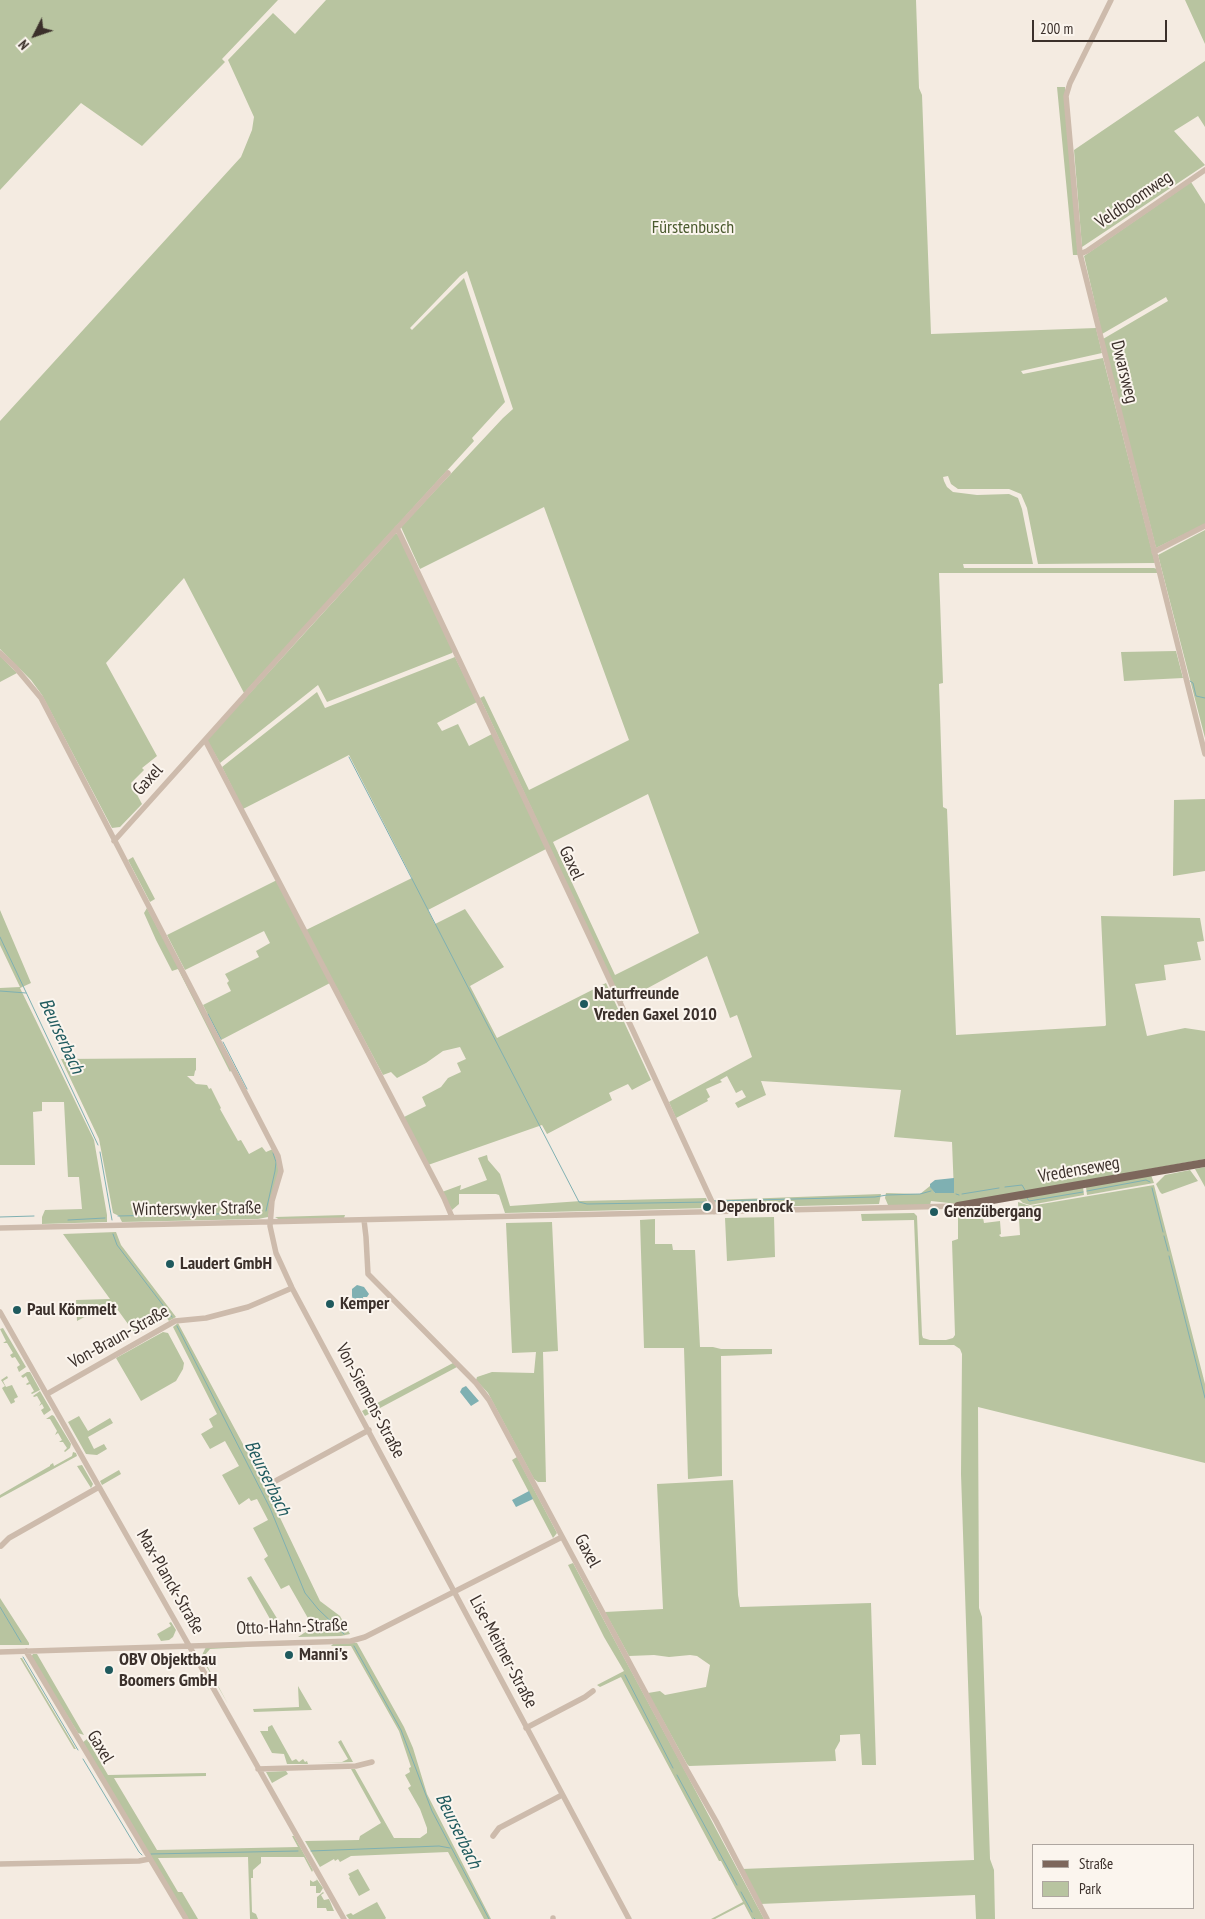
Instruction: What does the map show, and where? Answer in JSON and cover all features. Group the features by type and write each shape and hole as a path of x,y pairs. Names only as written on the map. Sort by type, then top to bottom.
{"main road":[{"name":"Vredenseweg","path":"958,1206 1205,1163"}],"street":[{"name":"Dwarsweg","path":"1111,0 1070,83 1066,96 1080,254 1205,754"},
{"name":"Veldboomweg","path":"1080,254 1205,170"},
{"name":"Gaxel","path":"114,841 448,473"},
{"path":"1154,552 1205,526"},
{"name":"Gaxel","path":"397,528 597,953 713,1204 714,1212"},
{"name":"Von-Siemens-Straße","path":"0,653 41,698 280,1162 281,1171 272,1201 270,1222 276,1253 292,1288 454,1591"},
{"path":"205,740 452,1217"},
{"name":"Winterswyker Straße","path":"0,1228 958,1206"},
{"name":"Gaxel","path":"364,1220 368,1274 486,1395 767,1919"},
{"name":"Von-Braun-Straße","path":"47,1394 175,1321 206,1318 248,1308 292,1288"},
{"name":"Max-Planck-Straße","path":"0,1312 344,1919"},
{"path":"270,1484 369,1430"},
{"path":"1,1546 9,1538 99,1487"},
{"name":"Otto-Hahn-Straße","path":"0,1652 351,1641 364,1637 562,1536"},
{"name":"Lise-Meitner-Straße","path":"454,1591 629,1919"},
{"name":"Gaxel","path":"26,1651 186,1919"},
{"name":"Lise-Meitner-Straße","path":"526,1728 594,1691"},
{"path":"258,1769 356,1766 372,1762"},
{"path":"493,1836 500,1828 562,1795"},
{"path":"0,1864 139,1861 149,1859"}],"green space":[{"path":"0,0 278,0 222,59 225,62 142,146 81,103 0,190"},
{"name":"Fürstenbusch","path":"326,0 916,0 919,88 922,95 931,334 1096,328 1102,353 1021,371 1023,374 1103,358 1155,563 1038,564 1027,508 1021,494 1009,489 958,489 951,484 948,476 943,477 947,487 953,492 977,495 1009,494 1018,498 1022,509 1033,564 963,564 964,568 1154,568 1157,569 1158,573 939,573 943,683 939,684 943,807 947,809 956,1035 1105,1026 1101,916 1200,918 1204,941 1197,942 1201,960 1164,965 1166,980 1135,984 1147,1036 1185,1028 1205,1031 1205,1159 958,1204 931,1201 930,1205 888,1205 885,1198 886,1193 920,1194 930,1186 935,1193 954,1193 952,1142 894,1137 901,1090 761,1081 766,1095 738,1108 735,1103 746,1097 742,1090 736,1093 727,1076 720,1080 722,1082 706,1089 710,1097 707,1099 708,1101 676,1118 669,1102 752,1057 737,1015 730,1018 707,956 622,1002 480,698 484,696 529,790 629,740 544,507 420,569 401,527 513,409 467,271 410,328 412,330 464,278 505,402 472,438 474,441 244,693 184,578 106,663 157,756 142,768 144,770 131,783 142,804 120,827 112,828 42,695 31,680 0,649 0,421 241,157 252,130 254,117 228,60 273,13 295,34","holes":["648,794 699,933 615,975 553,842"]},
{"path":"1185,0 1205,0 1205,44"},
{"path":"1205,61 1205,127 1198,116 1174,131 1205,165 1082,247 1074,150"},
{"path":"1057,87 1065,87 1078,255 1073,255"},
{"path":"1191,182 1205,204 1205,524 1156,548 1103,339 1168,301 1166,297 1102,334 1084,256"},
{"path":"1205,530 1205,738 1158,555"},
{"path":"396,533 453,651 452,653 327,702 318,685 220,763 207,740"},
{"path":"1176,651 1183,678 1124,681 1121,652"},
{"path":"0,656 17,673 0,682"},
{"path":"455,657 477,702 437,723 442,731 458,724 469,746 492,734 546,849 428,910 435,924 465,909 504,967 470,986 497,1038 606,983 651,1080 632,1090 628,1084 609,1093 612,1100 547,1134 542,1125 428,1165 404,1117 426,1106 422,1097 441,1087 448,1078 461,1072 457,1063 466,1059 460,1047 443,1051 426,1063 397,1078 391,1072 383,1075 306,930 412,878 349,755 243,809 222,767 317,692 325,708"},
{"path":"1205,799 1205,871 1173,876 1174,800"},
{"path":"133,857 155,899 150,902 128,860"},
{"path":"277,880 330,983 221,1040 203,1005 231,991 225,974 259,957 256,951 270,943 264,931 185,970 167,935"},
{"path":"147,908 232,1069 230,1072 178,969 172,971 156,940 144,913"},
{"path":"0,910 31,983 20,988 94,1140 107,1222 42,1224 45,1210 82,1209 79,1177 68,1177 64,1102 42,1102 42,1111 33,1112 35,1165 0,1165 0,988 20,987 0,945"},
{"path":"196,1058 194,1076 187,1076 196,1084 207,1085 209,1089 211,1088 220,1109 238,1141 241,1140 249,1154 262,1147 266,1152 273,1149 280,1168 268,1217 258,1219 122,1222 119,1216 113,1213 99,1139 61,1059"},
{"path":"487,1155 488,1160 500,1174 510,1206 581,1201 706,1198 710,1208 505,1213 499,1195 459,1194 459,1204 452,1210 442,1192 461,1185 460,1190 487,1180 478,1158"},
{"path":"1205,1167 1205,1187 1195,1169"},
{"path":"1190,1170 1198,1181 1162,1194 1160,1192 1156,1184 1165,1175"},
{"path":"1151,1175 1154,1183 1087,1195 1086,1187"},
{"path":"1154,1185 1205,1384 1205,1463 978,1407 979,1608 982,1617 990,1859 994,1870 995,1919 976,1919 975,1895 760,1904 742,1869 974,1860 961,1474 962,1354 960,1349 954,1345 919,1345 914,1220 862,1221 861,1214 914,1213 917,1216 922,1335 923,1338 930,1340 946,1340 953,1338 955,1335 952,1241 958,1239 958,1210 981,1206 984,1223 1000,1221 1001,1234 999,1235 1001,1237 1020,1235 1018,1202 1030,1206"},
{"path":"1083,1187 1084,1195 1030,1205 1023,1203 1018,1198"},
{"path":"881,1194 879,1204 718,1208 714,1200"},
{"path":"345,1215 344,1218 280,1220 275,1217"},
{"path":"774,1217 775,1257 727,1261 725,1218"},
{"path":"655,1219 655,1244 672,1244 673,1250 695,1250 700,1347 772,1349 772,1354 721,1356 722,1476 688,1479 684,1348 644,1348 640,1220"},
{"path":"552,1222 558,1351 543,1352 546,1482 538,1482 534,1479 488,1393 476,1380 477,1377 492,1372 534,1373 536,1352 512,1353 506,1223"},
{"path":"116,1232 121,1245 176,1317 169,1321 166,1317 136,1335 112,1302 77,1321 76,1300 110,1299 63,1234"},
{"path":"178,1323 259,1474 320,1601 340,1616 350,1634 298,1637 313,1627 289,1585 281,1589 264,1559 268,1556 253,1528 268,1520 257,1499 251,1501 249,1498 239,1505 222,1475 239,1466 225,1441 210,1449 201,1434 213,1427 209,1419 217,1414 173,1327"},
{"path":"3,1328 26,1367 19,1372 17,1367 20,1365 15,1357 12,1358 10,1355 13,1353 7,1343 3,1343 6,1341 0,1329"},
{"path":"163,1332 168,1333 184,1363 183,1369 176,1381 141,1401 116,1358"},
{"path":"453,1363 457,1367 365,1416 362,1411"},
{"path":"30,1372 40,1390 32,1394 34,1391 30,1384 26,1384 29,1382 26,1376 23,1378 21,1376"},
{"path":"7,1376 8,1378 3,1381 6,1387 12,1385 18,1397 11,1404 2,1388 5,1386 1,1380"},
{"path":"40,1391 51,1410 44,1415 41,1410 44,1408 42,1404 39,1406 41,1403 37,1396 33,1396"},
{"path":"52,1415 71,1444 70,1448 65,1452 67,1448 63,1442 59,1442 62,1440 58,1433 55,1435 57,1431 50,1419 46,1419"},
{"path":"79,1416 88,1431 110,1418 113,1423 88,1437 94,1449 104,1444 107,1449 97,1455 86,1454 68,1422"},
{"path":"73,1452 77,1456 0,1498 0,1495 53,1463 54,1466 72,1456"},
{"path":"517,1457 557,1533 553,1538 512,1460"},
{"path":"82,1465 93,1484 91,1488 77,1466"},
{"path":"119,1470 121,1474 102,1485 100,1481"},
{"path":"733,1480 740,1607 871,1603 876,1765 862,1765 860,1734 840,1735 840,1741 835,1750 836,1761 689,1766 648,1693 660,1691 665,1695 706,1687 710,1665 697,1656 690,1655 669,1657 654,1655 629,1656 605,1612 663,1609 657,1484"},
{"path":"573,1563 764,1919 752,1919 744,1904 715,1919 711,1919 743,1902 721,1861 719,1861 621,1677 600,1687 597,1685 624,1671 604,1637 568,1565"},
{"path":"251,1576 278,1620 275,1622 272,1618 270,1619 247,1578"},
{"path":"0,1598 29,1643 29,1645 0,1645"},
{"path":"171,1622 176,1630 173,1637 169,1640 161,1641 157,1634 171,1626 169,1623"},
{"path":"357,1643 404,1727 413,1748 427,1794 491,1919 484,1919 448,1852 351,1856 340,1862 338,1859 335,1861 334,1859 320,1867 305,1841 359,1840 360,1836 381,1823 351,1769 355,1769 394,1838 420,1838 427,1833 420,1809 408,1788 411,1786 405,1775 410,1772 409,1768 411,1767 399,1731 351,1646 331,1646 333,1644"},
{"path":"206,1647 246,1647 210,1649 204,1656 204,1660 228,1704 201,1657"},
{"path":"33,1654 37,1654 84,1735 78,1733 31,1657"},
{"path":"20,1658 22,1658 76,1749 74,1749"},
{"path":"298,1686 312,1710 254,1712 253,1709 299,1707"},
{"path":"272,1725 292,1761 296,1759 299,1762 303,1759 308,1764 287,1764 284,1754 272,1753 260,1731 268,1731 268,1727"},
{"path":"87,1739 108,1775 206,1773 206,1776 114,1778 157,1850 298,1847 292,1836 294,1836 313,1870 312,1872 304,1857 261,1857 261,1863 253,1870 253,1878 251,1878 252,1912 256,1914 258,1919 250,1919 248,1857 158,1858 178,1892 182,1892 198,1919 187,1919 82,1743"},
{"path":"341,1740 353,1762 320,1763 342,1762 348,1759 338,1742"},
{"path":"286,1771 288,1774 272,1783 266,1772"},
{"path":"358,1869 370,1890 359,1896 348,1874"},
{"path":"316,1878 323,1888 320,1893 316,1893 316,1886 310,1886 310,1880 313,1882 317,1880"},
{"path":"323,1892 321,1895 324,1900 329,1899 334,1911 327,1911 326,1908 317,1908 317,1897"},
{"path":"377,1902 385,1919 349,1919 346,1915 351,1913 353,1915"}],"water":[{"path":"954,1178 954,1193 935,1193 930,1187 930,1184 935,1180"},
{"path":"357,1285 364,1287 369,1294 367,1297 363,1297 364,1302 359,1307 354,1304 352,1296 352,1289"},
{"path":"466,1386 479,1401 471,1406 460,1392"},
{"path":"529,1491 533,1499 516,1507 512,1500"}],"waterway":[{"path":"1190,681 1193,683 1196,696 1205,698"},
{"path":"349,757 579,1202 587,1204 710,1202"},
{"name":"Beurserbach","path":"0,937 98,1145"},
{"path":"0,991 26,993"},
{"path":"208,1014 221,1039"},
{"path":"223,1042 247,1089"},
{"name":"Beurserbach","path":"100,1152 112,1220"},
{"path":"266,1211 275,1171 276,1162 273,1153"},
{"path":"1087,1191 1146,1180 1150,1182"},
{"path":"1005,1187 1022,1185 1025,1190"},
{"path":"962,1194 999,1188"},
{"path":"1152,1188 1163,1232"},
{"path":"714,1201 875,1197 920,1194 931,1191"},
{"path":"1027,1198 1029,1201 1083,1192"},
{"path":"118,1216 261,1213"},
{"path":"0,1217 34,1216"},
{"path":"68,1220 105,1218"},
{"name":"Beurserbach","path":"113,1234 117,1245 172,1317"},
{"path":"1164,1236 1168,1251"},
{"path":"1169,1256 1205,1398"},
{"name":"Beurserbach","path":"177,1326 270,1508 305,1593 318,1609 344,1634"},
{"path":"0,1607 21,1642"},
{"name":"Beurserbach","path":"354,1646 401,1730 432,1811 489,1919"},
{"path":"23,1657 78,1750"},
{"path":"625,1675 673,1768"},
{"path":"83,1759 142,1855"},
{"path":"677,1775 737,1885"},
{"path":"311,1851 439,1846 450,1848"},
{"path":"151,1854 298,1851"},
{"path":"741,1892 752,1912"}],"place":[{"name":"Naturfreunde Vreden Gaxel 2010","path":"584,1004"},
{"name":"Depenbrock","path":"707,1207"},
{"name":"Grenzübergang","path":"934,1212"},
{"name":"Laudert GmbH","path":"170,1264"},
{"name":"Kemper","path":"330,1304"},
{"name":"Paul Kömmelt","path":"17,1310"},
{"name":"Manni's","path":"289,1655"},
{"name":"OBV Objektbau Boomers GmbH","path":"109,1670"}]}
